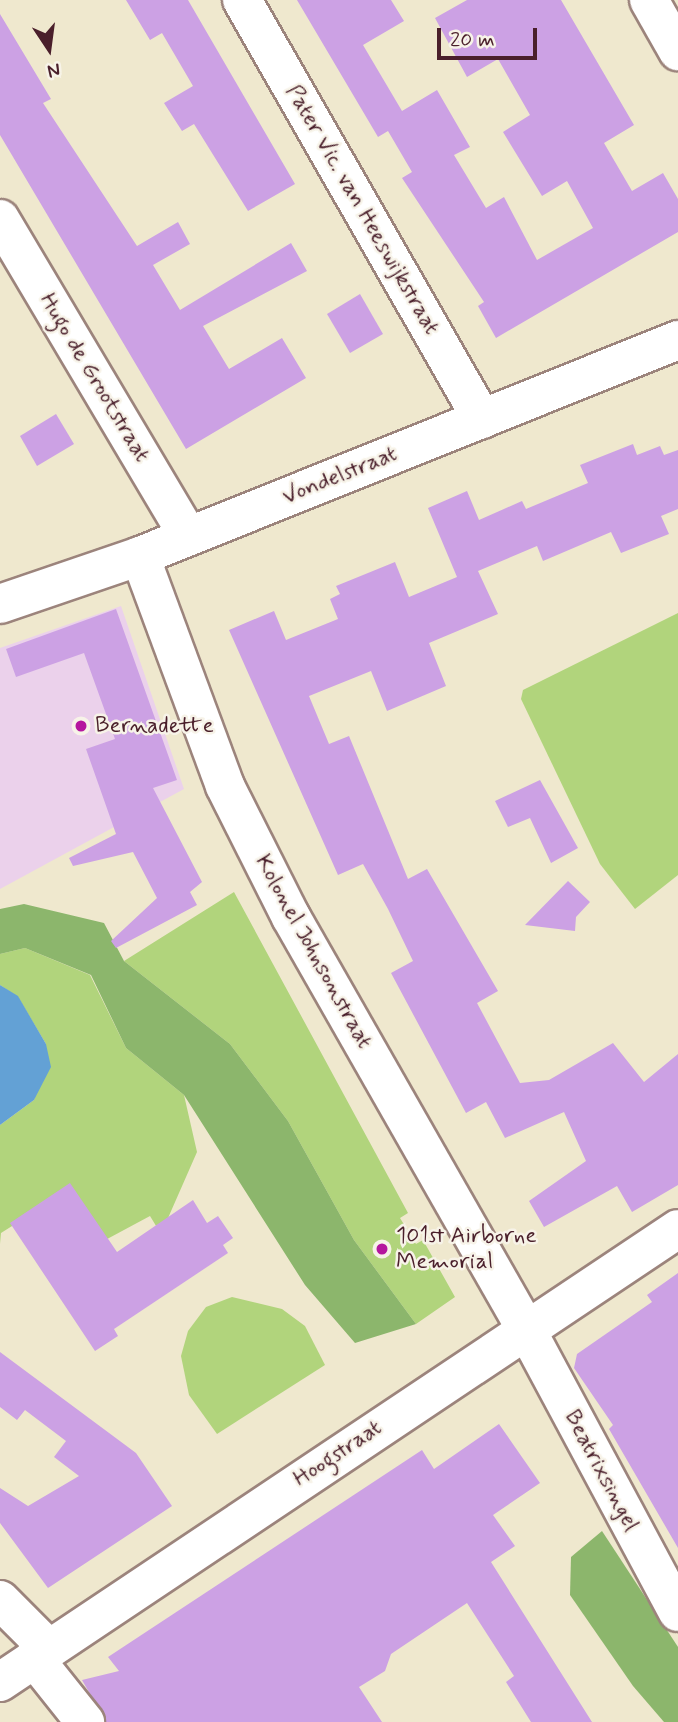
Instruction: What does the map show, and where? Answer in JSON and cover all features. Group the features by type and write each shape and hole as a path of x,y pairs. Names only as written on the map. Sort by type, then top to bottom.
{"street":[{"name":"Pater Vic. van Heeswijkstraat","path":"242,0 482,419"},
{"path":"649,0 678,51"},
{"name":"Hugo de Grootstraat","path":"0,219 188,537"},
{"name":"Vondelstraat","path":"0,604 140,556 678,340"},
{"name":"Kolonel Johnsonstraat","path":"140,556 231,798 291,917 526,1329"},
{"name":"Hoogstraat","path":"1,1682 678,1229"},
{"name":"Beatrixsingel","path":"526,1329 678,1612"},
{"path":"0,1600 41,1653 85,1722"}],"shaded area":[{"name":"Bernadette","path":"121,606 184,789 0,889 0,648"}],"green space":[{"path":"678,613 678,875 635,909 600,864 521,699 523,690"},
{"path":"234,892 408,1213 400,1218 416,1244 423,1240 455,1297 416,1324 354,1240 288,1121 230,1044 124,961"},
{"path":"24,904 104,923 124,961 230,1044 288,1121 354,1240 416,1324 355,1343 305,1285 184,1095 126,1048 91,975 25,948 0,954 0,909"},
{"path":"25,948 90,975 126,1048 184,1095 197,1152 161,1234 150,1216 96,1245 47,1204 1,1233 0,1244 0,1125 34,1100 46,1044 18,997 0,985 0,954"},
{"path":"232,1297 282,1309 305,1326 325,1365 217,1434 189,1395 181,1356 188,1331 206,1307"},
{"path":"602,1531 678,1647 678,1722 664,1722 633,1686 570,1595 571,1557"}],"water":[{"path":"0,985 18,996 46,1044 51,1067 34,1100 0,1125"}],"building":[{"path":"126,0 188,0 295,184 248,211 194,124 182,131 164,103 193,86 162,33 150,40"},
{"path":"297,0 391,0 404,21 363,45 402,111 437,90 470,147 454,155 486,208 504,197 537,260 593,228 567,181 542,196 503,132 530,115 498,59 467,77 435,18 467,0 561,0 634,125 604,143 632,191 663,173 678,199 678,232 496,338 478,306 484,302 402,178 412,172 388,131 378,137"},
{"path":"0,14 51,99 43,103 137,246 178,222 190,244 153,265 180,310 291,243 307,271 203,326 229,369 282,338 306,378 186,449 0,135"},
{"path":"360,294 383,334 350,353 327,314"},
{"path":"56,414 74,444 37,466 20,436"},
{"path":"633,444 637,455 660,446 664,455 678,450 678,509 661,516 669,534 621,553 611,532 543,561 537,546 478,571 498,614 429,643 446,686 387,711 371,671 309,696 329,744 349,736 408,879 427,869 498,991 477,1003 520,1083 549,1080 613,1043 644,1082 678,1054 678,1185 632,1212 617,1186 544,1227 529,1201 586,1161 564,1112 505,1138 486,1102 466,1113 391,973 413,961 388,909 363,864 338,875 229,630 274,611 286,640 338,619 330,599 340,594 336,586 395,562 409,597 457,577 428,508 467,491 479,520 522,501 526,509 588,483 580,465"},
{"path":"116,609 177,780 153,788 202,882 190,892 197,905 116,948 111,941 157,898 133,852 73,866 69,858 116,834 86,749 115,739 84,653 16,677 6,649"},
{"path":"540,780 578,848 551,863 530,818 508,827 495,801"},
{"path":"568,881 590,902 576,917 575,931 525,925"},
{"path":"70,1183 117,1252 193,1200 207,1223 218,1216 233,1238 223,1245 228,1253 114,1329 118,1336 95,1351 10,1223"},
{"path":"678,1273 678,1548 609,1429 613,1425 574,1368 577,1354 652,1302 647,1295"},
{"path":"0,1352 136,1453 172,1506 48,1588 0,1523 0,1488 28,1506 79,1476 54,1457 66,1441 25,1410 17,1420 0,1407"},
{"path":"499,1424 540,1483 493,1515 515,1546 491,1562 592,1722 531,1722 506,1682 514,1676 467,1603 391,1654 385,1671 359,1687 382,1722 106,1722 82,1680 119,1671 108,1657 422,1450 434,1469"}],"place":[{"name":"Bernadette","path":"81,726"},
{"name":"101st Airborne Memorial","path":"382,1249"}]}
